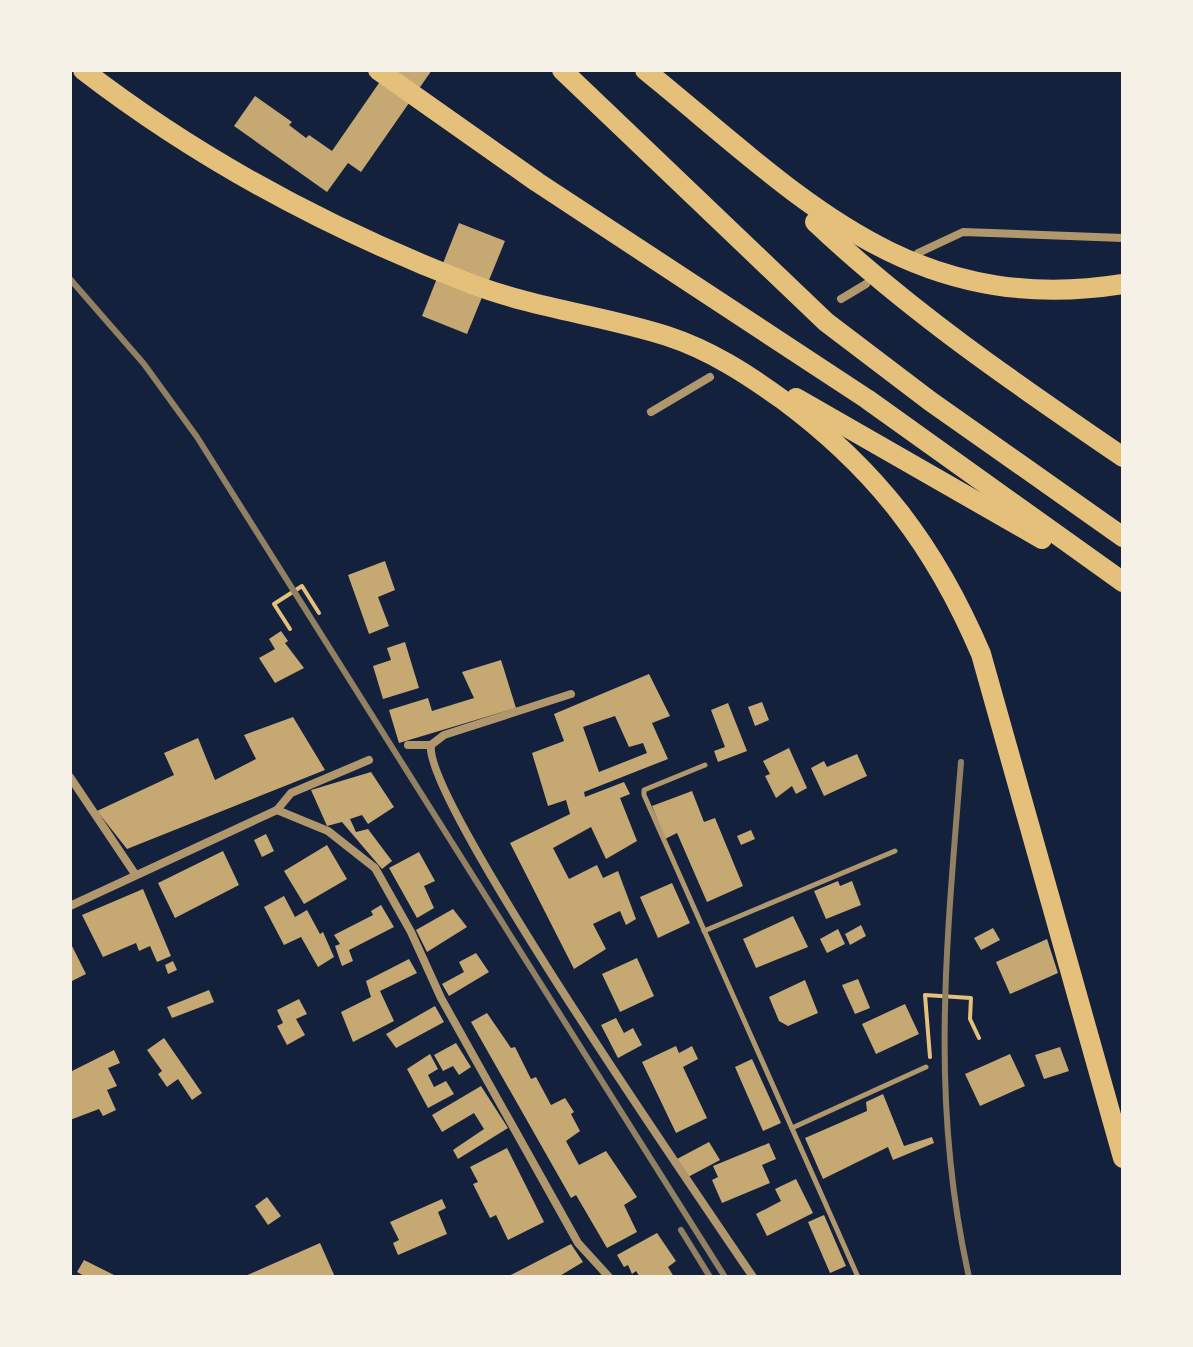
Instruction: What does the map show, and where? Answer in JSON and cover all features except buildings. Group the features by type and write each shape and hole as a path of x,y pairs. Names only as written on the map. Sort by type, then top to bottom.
{"highway":[{"path":"72,70 267,192 401,256 512,299 666,336 718,357 876,441 1123,584"},
{"path":"83,70 111,92"},
{"path":"378,70 537,182 867,399 1123,584"},
{"path":"562,70 826,322 930,401 1123,537"},
{"path":"645,70 827,219 882,251 923,267 989,283 1046,291 1123,284"},
{"path":"716,129 847,252 904,299 989,365 1123,457"},
{"path":"718,357 825,431 881,485 925,547 963,612 981,654 1013,755 1123,1158"}],"street":[{"path":"918,253 963,232 1123,238"},
{"path":"841,299 866,284"},
{"path":"651,412 710,377"},
{"path":"408,745 431,745 444,735 571,694"},
{"path":"431,745 429,754 438,779 480,853 594,1041 753,1277"},
{"path":"70,906 277,810 291,793 369,760"},
{"path":"70,777 135,874"},
{"path":"277,810 328,831 375,868 441,998 578,1243 609,1277"}],"lane":[{"path":"705,765 643,792 858,1277"},
{"path":"704,931 895,851"},
{"path":"792,1128 926,1067"}],"path":[{"path":"290,629 274,604 302,586 319,613"},
{"path":"926,1067 932,1053 924,1018 925,995 971,998 970,1019 979,1038"}],"railway":[{"path":"70,279 144,364 197,437 725,1277"},
{"path":"961,762 947,957 945,1083 949,1147 969,1277"},
{"path":"681,1230 710,1277"}]}
